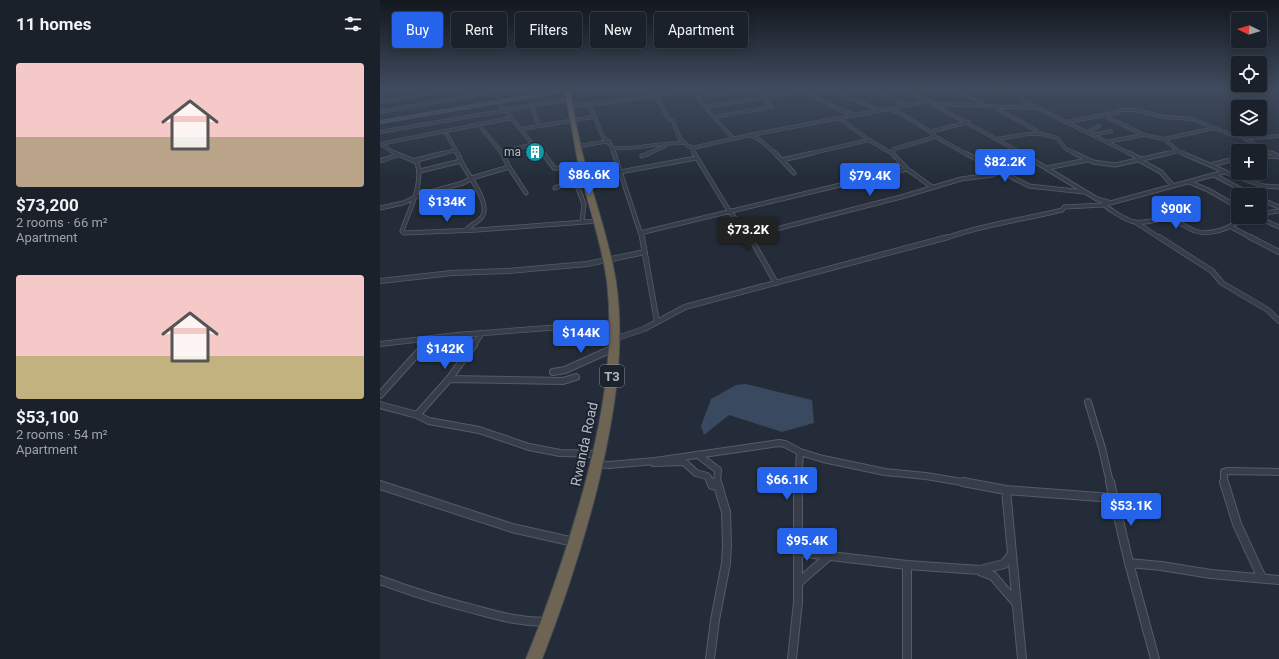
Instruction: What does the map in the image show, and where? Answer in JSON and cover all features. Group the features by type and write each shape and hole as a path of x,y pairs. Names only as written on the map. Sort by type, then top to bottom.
{"highway":[{"name":"Rwanda Road","path":"534,659 549,622 576,543 598,459 608,409 614,344 611,282 598,221 578,171 579,146 574,120"}],"street":[{"path":"380,122 399,119"},
{"path":"380,132 455,119"},
{"path":"380,144 508,119"},
{"path":"513,119 554,168 578,171"},
{"path":"536,119 539,126"},
{"path":"521,129 582,119"},
{"path":"595,119 603,137 609,141 612,148 646,252 657,322"},
{"path":"669,119 673,121 680,139 692,147 696,158 730,212 749,236 776,283"},
{"path":"717,119 732,138"},
{"path":"692,147 835,119"},
{"path":"840,119 869,140 892,152 907,168 932,187"},
{"path":"908,119 958,150 1033,187 1048,187 1087,192"},
{"path":"963,119 1099,199 1110,202"},
{"path":"1015,119 1040,133 1057,138 1058,142 1066,149 1087,160 1100,164 1115,165 1178,151"},
{"path":"1061,119 1163,173 1173,186"},
{"path":"1067,122 1084,119"},
{"path":"1112,119 1143,134 1164,139 1215,128"},
{"path":"1194,119 1231,134"},
{"path":"931,132 969,122"},
{"path":"479,125 502,152 509,167 526,193"},
{"path":"1088,132 1099,126"},
{"path":"445,131 483,200 484,211 482,217 466,230"},
{"path":"1093,135 1111,131"},
{"path":"998,139 1023,133 1040,133"},
{"path":"1107,142 1143,134"},
{"path":"750,135 758,137 794,173"},
{"path":"892,152 894,149 929,139 934,136"},
{"path":"1238,136 1259,138 1279,136"},
{"path":"1238,136 1279,156"},
{"path":"929,139 942,140"},
{"path":"1164,139 1178,151 1226,172 1258,184 1279,187"},
{"path":"782,160 869,140"},
{"path":"579,146 609,141"},
{"path":"612,148 620,149 685,143"},
{"path":"380,144 417,162 420,171 414,198 402,231 404,233 598,221"},
{"path":"502,152 534,144"},
{"path":"642,156 663,148 663,144"},
{"path":"413,161 456,150"},
{"path":"380,161 398,154"},
{"path":"1267,157 1279,156"},
{"path":"620,172 696,158"},
{"path":"749,236 901,197 961,179 989,176 1004,168 1033,160"},
{"path":"1047,168 1087,160"},
{"path":"1211,165 1231,160"},
{"path":"420,171 461,161"},
{"path":"380,208 401,203 463,183 472,178 509,167"},
{"path":"640,233 907,168"},
{"path":"555,188 569,182 578,171"},
{"path":"578,171 577,182 580,196 584,204 582,222"},
{"path":"552,372 565,370 685,307 930,243 970,229 1035,217 1062,210 1064,207 1103,205 1226,172"},
{"path":"1214,176 1238,188"},
{"path":"1189,182 1208,190 1231,203"},
{"path":"1099,199 1103,205 1135,222 1212,271 1222,283 1268,310 1279,321"},
{"path":"1267,203 1278,209"},
{"path":"1267,212 1278,209"},
{"path":"1135,222 1173,220 1200,232 1206,233 1231,227 1236,224"},
{"path":"1267,221 1279,226"},
{"path":"1231,227 1279,252"},
{"path":"380,281 452,273 559,267 606,261 646,252"},
{"path":"380,344 482,333 614,323"},
{"path":"417,415 449,379 482,333"},
{"path":"380,395 427,343 428,339"},
{"path":"449,379 553,382 576,377"},
{"path":"1088,402 1107,466 1113,498 1129,563 1155,659"},
{"path":"380,404 417,415 429,421 479,430 512,442 550,452 598,459 609,465 652,461 779,443 790,446 800,452 885,472 926,476 1006,490 1113,498"},
{"path":"792,659 797,622 798,583 796,490 800,452"},
{"path":"698,455 718,470 718,486 726,512 727,545 725,569 714,620 710,659"},
{"path":"652,461 654,464 684,462 697,475 707,476 712,484 718,486"},
{"path":"1262,578 1228,500 1222,477 1224,472 1228,471 1279,472"},
{"path":"380,485 512,528 576,543"},
{"path":"1006,490 1011,554 1018,604 1022,659"},
{"path":"797,552 907,565 980,570 1004,564 1011,554"},
{"path":"798,583 830,555"},
{"path":"1129,563 1161,566 1211,574 1279,580"},
{"path":"907,565 907,659"},
{"path":"980,570 993,576 1018,604"},
{"path":"380,580 433,599 507,618 526,622 549,622"}],"water":[{"path":"746,384 812,400 814,423 782,432 729,415 704,435 701,426 711,399 736,385"}],"place":[{"name":"ma","path":"535,152"}]}
